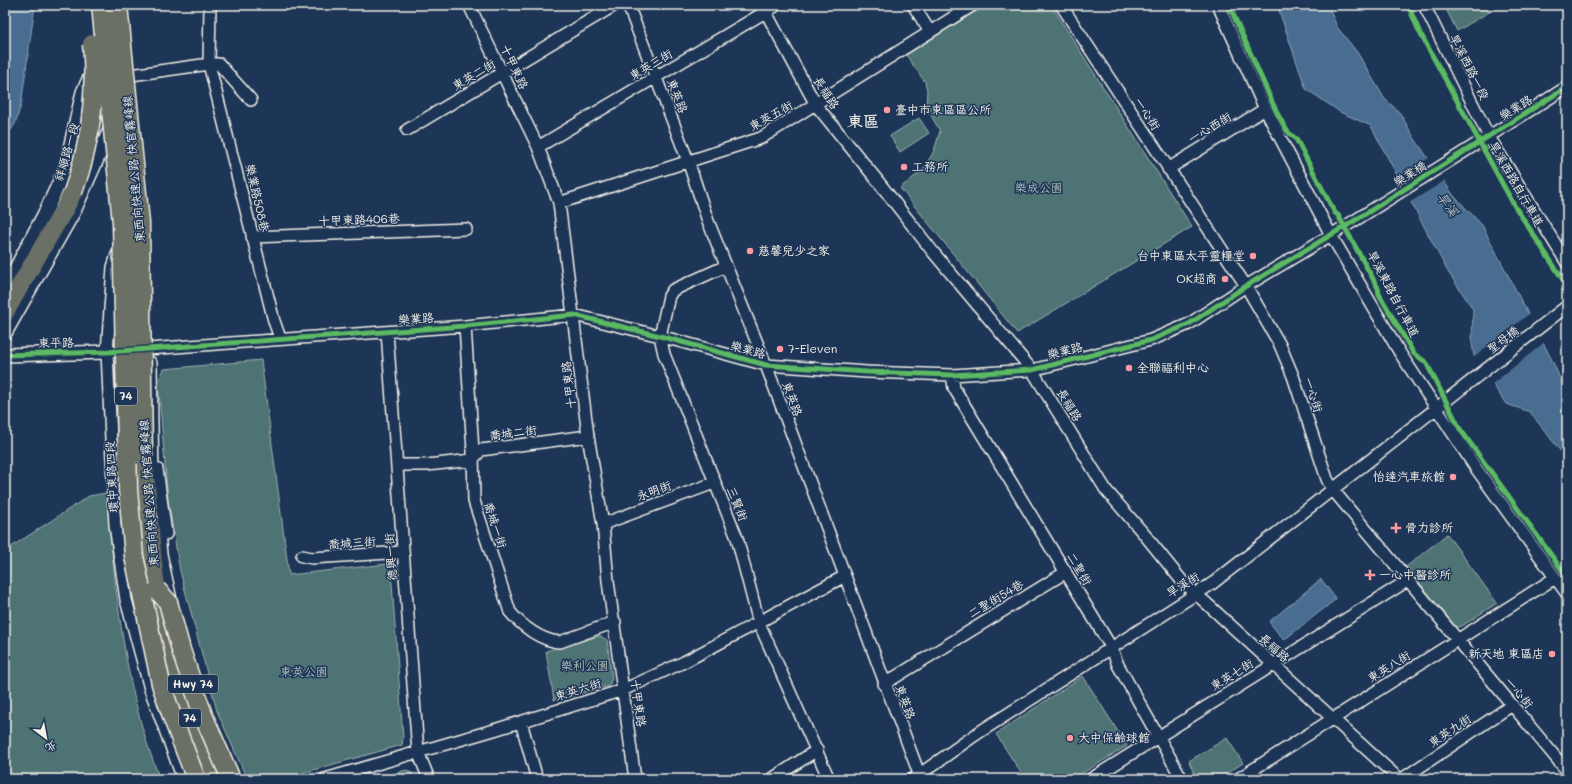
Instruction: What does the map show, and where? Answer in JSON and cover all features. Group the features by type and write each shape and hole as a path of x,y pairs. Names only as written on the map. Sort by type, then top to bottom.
{"highway":[{"path":"5,312 64,210 72,192 86,150 94,106 94,68 88,5"},
{"name":"東西向快速公路 快官霧峰線","path":"101,5 122,223 128,490 134,556 161,684 172,719 196,779"},
{"name":"東西向快速公路 快官霧峰線","path":"118,5 140,223 144,457 156,590 170,653 189,715 200,744 217,779"},
{"name":"Hwy 74","path":"156,590 168,602 181,650 203,715 231,779"}],"street":[{"name":"環中東路四段","path":"124,5 141,168 148,272 153,432 153,490 162,554 195,715 222,779"},
{"name":"樂業路508巷","path":"210,5 210,64 250,222 252,237 280,338"},
{"name":"十甲東路","path":"469,5 538,147 559,203 588,436 603,524 608,581 615,622 635,779"},
{"name":"東英二街","path":"407,130 615,5"},
{"name":"東英路","path":"628,5 688,161 708,221 766,365 845,576 917,777"},
{"name":"東英三街","path":"538,147 656,78 764,8 776,5"},
{"path":"913,5 930,32"},
{"name":"東英五街","path":"559,203 761,138 816,105 973,5"},
{"name":"一心街","path":"1061,5 1246,286 1285,354 1327,479 1333,490 1407,581 1458,639 1567,770"},
{"path":"1218,5 1265,109 1331,235 1400,353 1475,467 1567,594"},
{"name":"旱溪西路一段","path":"1424,5 1489,137 1567,263"},
{"name":"長福路","path":"764,8 816,105 933,252 1032,370 1106,490 1182,581 1400,779"},
{"name":"祥順路一段","path":"5,289 45,213 65,170 83,92 89,79 112,56 128,45"},
{"path":"5,333 74,211 131,79 210,64 219,64 252,100"},
{"name":"樂業路","path":"1476,145 1567,87"},
{"name":"一心西街","path":"1168,169 1265,109"},
{"name":"樂業橋","path":"1354,221 1476,145"},
{"name":"環中東路四段","path":"141,168 113,267 107,352 115,525 126,600 150,689 183,779"},
{"name":"樂業路","path":"107,352 280,338 465,326 574,315 660,336 766,365 867,372 952,375 1032,370 1167,335 1189,324 1246,286 1354,221"},
{"name":"十甲東路406巷","path":"252,237 466,229"},
{"name":"三賢街","path":"726,266 673,290 669,296 660,336 664,354 737,538 759,623 829,779"},
{"name":"聖母橋","path":"1454,394 1567,306"},
{"name":"喬城一街","path":"465,326 474,501 510,612 516,620 539,636 554,642 560,642 615,622"},
{"name":"德興一街","path":"387,332 418,752 429,779"},
{"name":"東平路","path":"5,355 107,352"},
{"name":"二聖街","path":"952,375 954,388 1111,647 1118,665 1157,737 1182,779"},
{"name":"旱溪街","path":"917,777 978,732 1213,583 1454,394"},
{"name":"環中東路四段","path":"153,432 175,592 197,679 237,779"},
{"name":"喬城二街","path":"398,465 472,460 481,450 588,436"},
{"name":"永明街","path":"603,524 714,483"},
{"name":"喬城三街","path":"302,556 312,558 403,552"},
{"name":"二聖街54巷","path":"884,684 1066,572"},
{"name":"東英六街","path":"325,779 521,722 623,690 684,662 845,576"},
{"name":"東英八街","path":"1238,779 1555,578"},
{"name":"東英七街","path":"1091,779 1407,581"},
{"name":"東英九街","path":"1400,779 1512,705"},
{"path":"521,722 537,779"},
{"path":"772,779 817,750"},
{"path":"1563,779 1567,776"}],"green space":[{"name":"樂成公園","path":"986,5 1051,5 1192,227 1017,333 900,188 923,170 934,151 940,131 926,107 927,90 925,82 906,55"},
{"path":"1444,5 1501,5 1457,31"},
{"path":"919,118 929,133 900,152 890,136"},
{"name":"東英公園","path":"261,360 289,575 387,564 392,583 403,738 402,745 281,779 247,779 217,711 180,571 168,500 158,382 164,369"},
{"path":"106,493 113,566 129,674 147,745 160,779 5,779 5,551 89,496"},
{"path":"1447,534 1497,603 1462,626 1456,627 1406,567"},
{"name":"樂利公園","path":"600,636 607,640 612,678 609,686 554,700 546,651"},
{"name":"大中保齡球館","path":"1083,676 1127,746 1073,779 1025,779 996,734"},
{"path":"1227,738 1243,763 1218,779 1196,779 1189,761"},
{"path":"406,770 412,773 414,779 377,779"}],"water":[{"path":"5,5 35,5 21,105 15,124 5,139"},
{"name":"旱溪","path":"1277,5 1328,5 1337,27 1357,52 1384,98 1400,113 1413,136 1454,196 1482,225 1553,362 1567,395 1567,482 1562,453 1530,412 1506,404 1474,356 1472,343 1473,309 1448,272 1371,126 1340,112 1306,89"},
{"path":"1321,579 1336,599 1284,640 1269,622"}],"pier":[{"path":"1430,157 1446,180 1409,203 1397,179"},
{"path":"1530,313 1545,342 1491,385 1473,358"}],"cycle path":[{"name":"旱溪東路自行車道","path":"1229,5 1277,113 1287,131 1296,139 1335,213 1338,215 1378,288 1379,294 1414,354 1426,362 1460,429 1567,577"},
{"name":"旱溪西路自行車道","path":"1408,5 1419,31 1514,205 1567,286"},
{"name":"旱溪西路自行車道","path":"5,355 107,352 465,326 574,315 660,336 766,365 867,372 952,375 1032,370 1151,340 1189,324 1246,286 1354,221 1567,87"}],"place":[{"name":"臺中市東區區公所","path":"887,110"},
{"name":"工務所","path":"904,167"},
{"name":"慈馨兒少之家","path":"750,251"},
{"name":"台中東區太平靈糧堂","path":"1253,256"},
{"name":"OK超商","path":"1225,279"},
{"name":"7-Eleven","path":"780,349"},
{"name":"全聯福利中心","path":"1129,368"},
{"name":"怡達汽車旅館","path":"1453,477"},
{"name":"骨力診所","path":"1396,528"},
{"name":"一心中醫診所","path":"1370,575"},
{"name":"新天地 東區店","path":"1552,654"},
{"name":"大中保齡球館","path":"1070,738"}],"district":[{"name":"東區","path":"863,121"}]}
